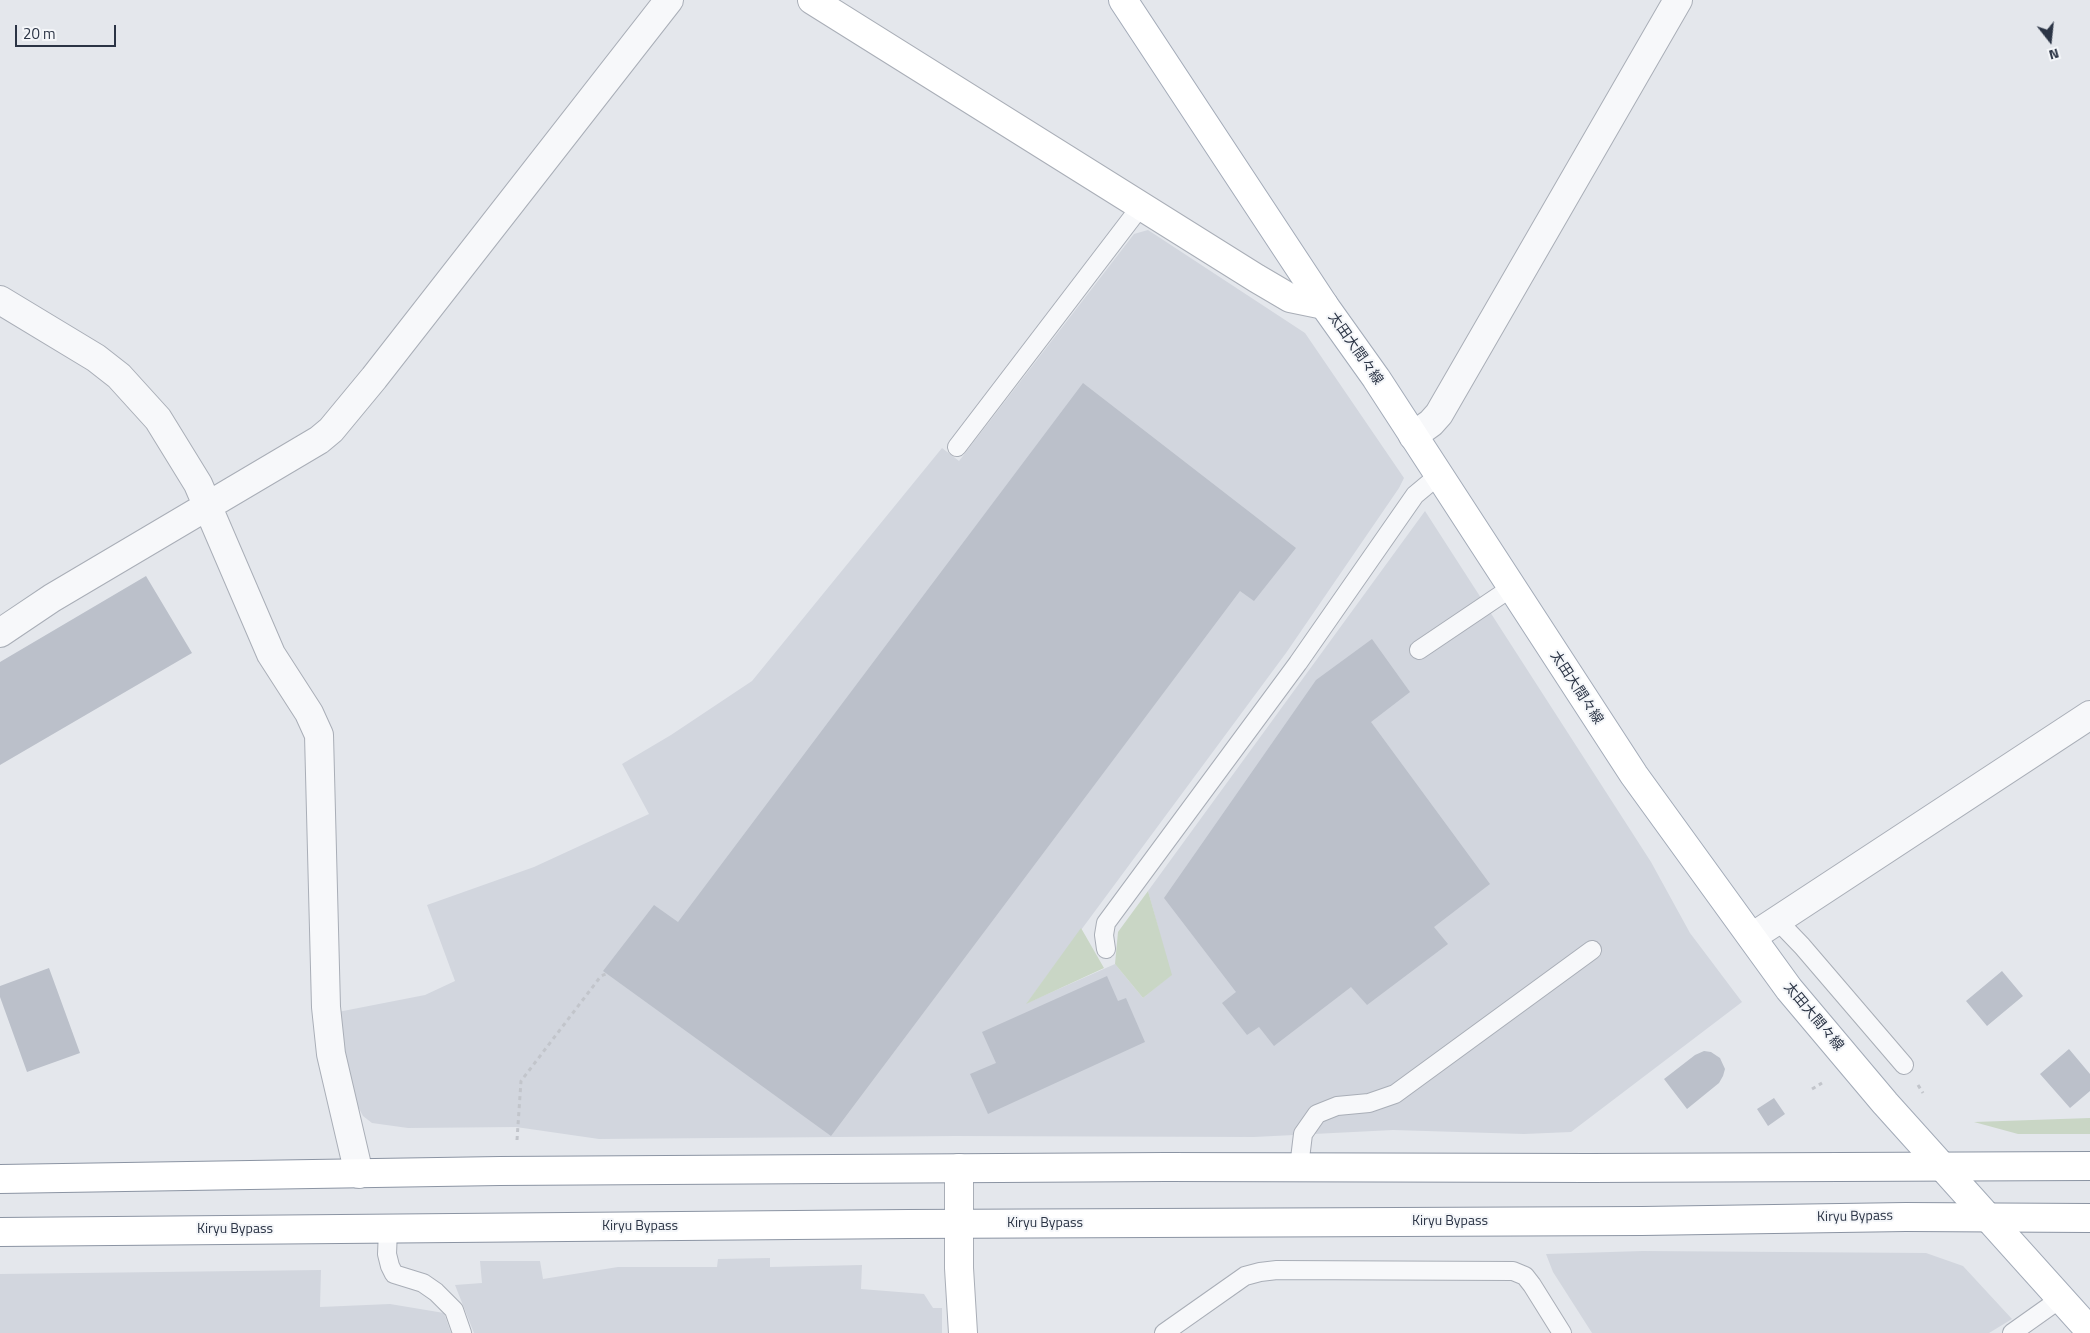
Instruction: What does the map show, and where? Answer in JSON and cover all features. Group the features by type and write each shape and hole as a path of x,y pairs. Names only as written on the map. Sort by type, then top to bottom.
{"main road":[{"path":"812,0 1290,298 1324,305"},
{"name":"太田大間々線","path":"1123,0 1324,305 1439,475 1510,588 1634,775 1789,990 1987,1219 2090,1331"},
{"path":"0,1179 509,1171 959,1168 1944,1168 2090,1166"},
{"path":"959,1168 961,1321 963,1333"},
{"name":"Kiryu Bypass","path":"0,1232 959,1224 1642,1221 1906,1217 1987,1219 2090,1218"}],"street":[{"path":"0,632 52,598 319,440 331,430 374,378 668,0"},
{"path":"1413,436 1432,423 1439,414 1678,0"},
{"path":"0,300 96,358 119,376 158,420 189,468 209,506 271,654 309,712 319,735 326,1007 331,1054 359,1174"},
{"path":"1752,937 1776,919 2090,716"}],"lane":[{"path":"957,447 1141,206"},
{"path":"1106,949 1104,935 1106,923 1292,670 1415,495 1439,475"},
{"path":"1419,650 1510,588"},
{"path":"1776,919 1904,1065"},
{"path":"1299,1168 1303,1134 1317,1114 1337,1106 1369,1104 1395,1094 1592,950"},
{"path":"388,1230 387,1254 394,1274 423,1283 436,1292 454,1310 462,1333"},
{"path":"1164,1333 1245,1276 1277,1270 1513,1271 1525,1276 1562,1333"},
{"path":"2012,1333 2060,1299"}],"path":[{"path":"517,1145 516,1127 521,1081 601,976 606,974"},
{"path":"1812,1089 1822,1083"}],"shaded area":[{"path":"1148,230 1305,333 1404,478 1286,653 1027,1003 1115,964 1143,998 1171,975 1148,891 1425,511 1651,862 1690,933 1742,1002 1571,1132 1524,1134 1393,1130 1254,1137 956,1136 599,1139 516,1127 408,1128 372,1123 363,1116 352,1095 341,1052 338,1012 425,995 455,981 427,905 534,867 649,814 622,764 671,735 752,681 942,448 959,461 1134,234"},
{"path":"1643,1251 1926,1253 1963,1266 2012,1319 1989,1333 1592,1333 1553,1272 1546,1254"},
{"path":"770,1258 770,1267 862,1265 861,1289 924,1294 933,1308 942,1308 942,1333 474,1333 455,1285 482,1283 480,1261 540,1261 543,1279 618,1267 717,1267 718,1259"},
{"path":"321,1270 320,1307 390,1304 444,1313 451,1333 0,1333 0,1274"}],"green space":[{"path":"1148,891 1172,975 1143,998 1115,964 1118,932"},
{"path":"1081,928 1104,968 1026,1004"},
{"path":"2090,1118 2090,1134 2018,1134 1974,1122"}],"building":[{"path":"1083,383 1296,548 1254,601 1240,591 831,1136 603,971 654,905 678,922"},
{"path":"146,576 192,653 0,765 0,662"},
{"path":"1372,639 1410,692 1371,722 1490,884 1434,927 1448,944 1367,1005 1351,987 1274,1046 1259,1027 1247,1035 1222,1003 1236,992 1164,898 1316,680"},
{"path":"49,968 80,1053 27,1072 0,997 0,986"},
{"path":"2002,971 2023,996 1987,1026 1966,1001"},
{"path":"1107,976 1118,1001 1126,998 1145,1042 988,1114 970,1074 996,1063 982,1032"},
{"path":"2069,1049 2090,1074 2090,1091 2070,1108 2040,1074"},
{"path":"1704,1051 1711,1052 1720,1058 1725,1069 1723,1076 1719,1083 1687,1109 1664,1079 1695,1055"},
{"path":"1774,1098 1785,1114 1768,1126 1757,1109"}]}
